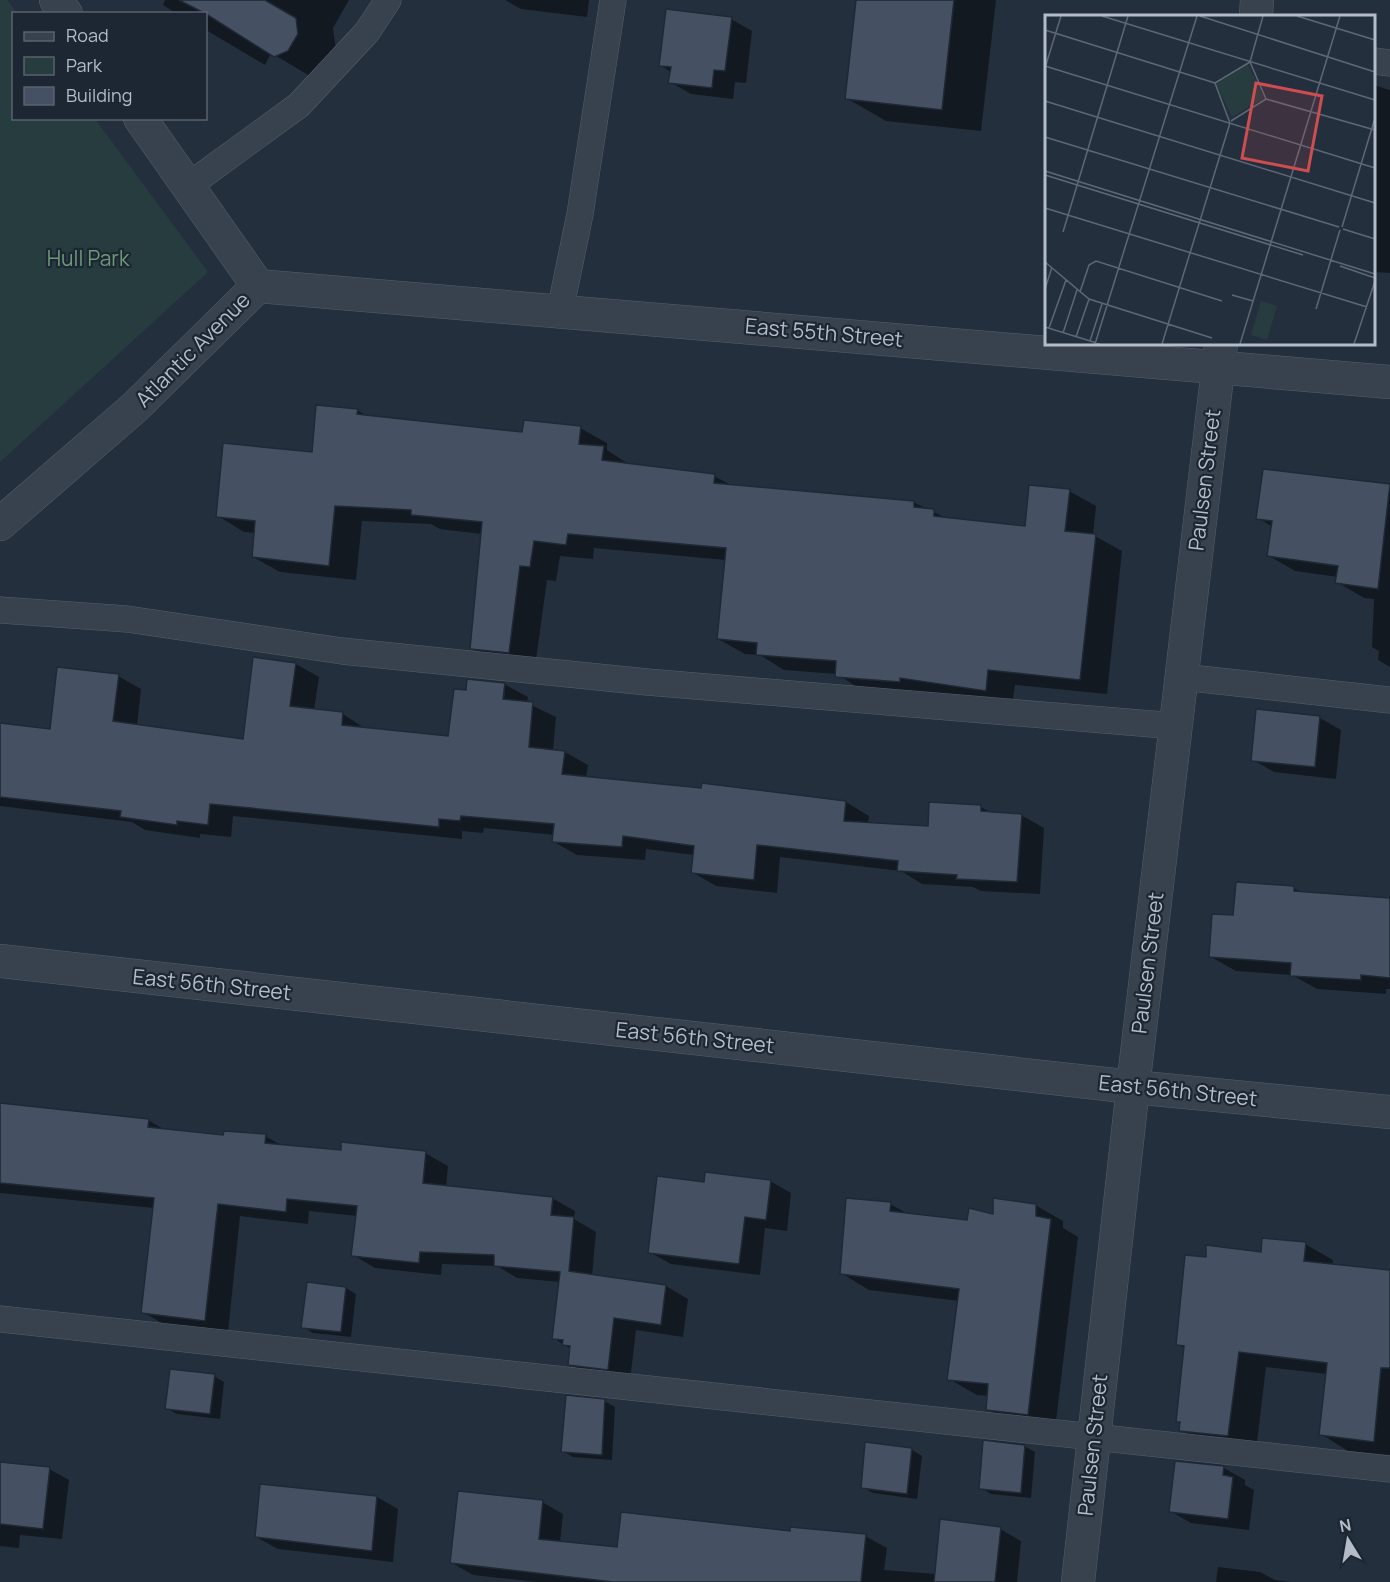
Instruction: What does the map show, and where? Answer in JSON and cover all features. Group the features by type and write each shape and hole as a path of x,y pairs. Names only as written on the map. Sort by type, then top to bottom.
{"street":[{"path":"1256,15 1257,0"},
{"name":"Atlantic Avenue","path":"0,524 134,408 258,286 141,120"},
{"name":"East 55th Street","path":"258,286 560,311 1045,343"},
{"name":"East 55th Street","path":"1070,345 1220,355 1390,382"},
{"name":"Paulsen Street","path":"1078,1582 1133,1087 1220,355"},
{"name":"East 56th Street","path":"0,961 1133,1087 1390,1112"}],"lane":[{"path":"188,186 299,105 367,33 388,0"},
{"path":"560,311 580,214 613,0"},
{"path":"1375,61 1390,63"},
{"path":"0,610 127,619 342,651 647,682 1176,726"},
{"path":"1182,677 1390,700"},
{"path":"0,1319 1094,1439 1390,1469"}],"green space":[{"name":"Hull Park","path":"0,0 7,0 16,12 12,12 12,120 96,120 208,272 0,462"}],"building":[{"path":"179,0 265,0 296,18 298,34 288,51 274,57 207,15 207,12 202,12"},
{"path":"856,0 954,0 942,110 845,99"},
{"path":"666,9 732,17 725,71 714,70 712,88 668,83 671,67 659,66"},
{"path":"316,405 358,409 357,414 522,432 524,420 581,426 579,444 604,446 602,460 715,474 714,483 914,501 914,507 934,509 934,516 1025,526 1029,485 1070,489 1065,531 1096,534 1080,680 988,670 986,691 900,678 900,682 835,677 836,661 756,655 757,643 717,639 726,548 568,534 566,545 534,541 530,567 520,566 509,653 470,649 482,522 411,515 411,510 335,506 329,566 252,557 255,521 216,517 223,443 312,452"},
{"path":"1263,469 1390,484 1378,589 1335,583 1338,566 1267,556 1272,521 1256,519"},
{"path":"253,657 296,663 290,706 343,712 342,725 448,736 454,689 466,690 467,679 505,683 503,699 533,702 529,747 565,751 562,774 701,788 702,783 846,801 844,821 928,826 929,802 981,805 981,811 1022,814 1017,882 956,879 957,875 897,871 898,861 757,845 754,880 691,873 694,846 623,836 622,847 552,842 554,824 461,816 460,821 439,819 439,827 210,804 208,825 177,821 177,825 120,817 121,811 0,797 0,723 50,729 57,667 119,674 113,721 243,739"},
{"path":"1256,709 1320,716 1315,767 1251,761"},
{"path":"1236,882 1294,886 1294,891 1390,898 1390,978 1361,975 1361,980 1290,976 1291,963 1209,957 1212,914 1233,915"},
{"path":"0,1103 149,1119 148,1127 223,1135 224,1131 266,1134 265,1143 341,1150 341,1142 426,1151 423,1183 553,1197 551,1215 574,1217 569,1271 666,1285 661,1325 614,1318 608,1370 568,1365 570,1346 562,1345 563,1340 552,1339 560,1272 494,1266 494,1255 420,1252 419,1263 351,1256 357,1206 287,1199 286,1212 218,1204 205,1321 141,1313 154,1198 0,1183"},
{"path":"705,1172 771,1180 766,1220 745,1217 739,1264 648,1253 657,1176 704,1182"},
{"path":"846,1198 891,1202 890,1211 967,1220 969,1208 993,1214 993,1198 1036,1204 1036,1216 1051,1219 1028,1415 986,1410 988,1384 947,1380 959,1289 840,1274"},
{"path":"1262,1238 1306,1242 1304,1261 1390,1270 1390,1368 1381,1368 1374,1442 1319,1435 1327,1363 1239,1352 1228,1436 1179,1431 1180,1422 1176,1422 1184,1346 1176,1345 1185,1255 1206,1257 1206,1245 1261,1252"},
{"path":"307,1282 346,1287 341,1332 301,1328"},
{"path":"170,1369 215,1374 210,1414 165,1409"},
{"path":"566,1395 605,1399 602,1455 561,1452"},
{"path":"983,1440 1025,1445 1021,1493 979,1489"},
{"path":"865,1442 912,1448 907,1494 861,1488"},
{"path":"1175,1461 1224,1466 1223,1475 1233,1477 1228,1519 1169,1512"},
{"path":"0,1462 50,1467 43,1529 0,1524"},
{"path":"260,1484 377,1496 372,1551 255,1537"},
{"path":"458,1491 543,1500 539,1539 617,1547 621,1512 790,1531 790,1527 866,1534 861,1582 613,1582 450,1563"},
{"path":"940,1519 1001,1527 995,1582 934,1582"}]}
